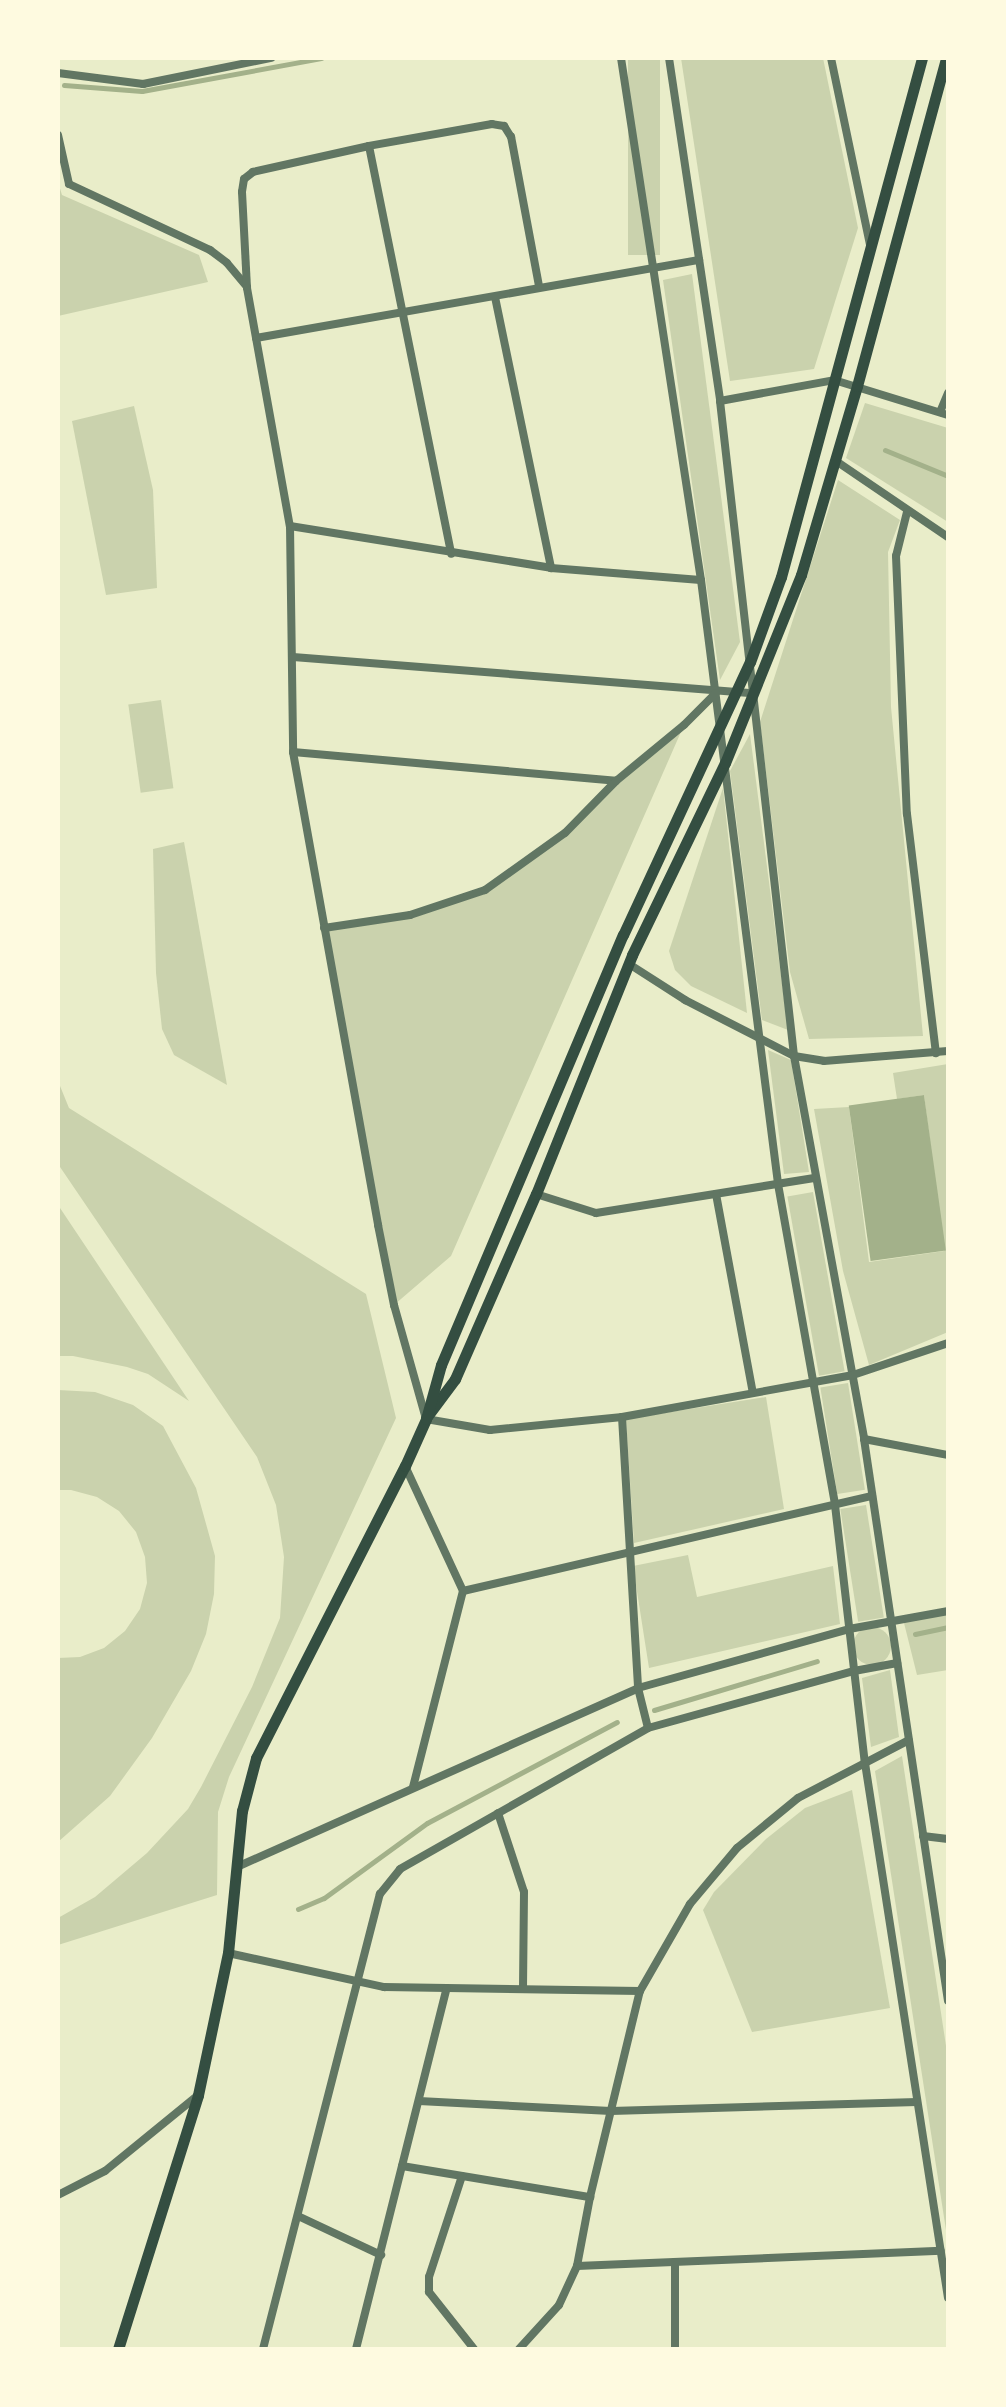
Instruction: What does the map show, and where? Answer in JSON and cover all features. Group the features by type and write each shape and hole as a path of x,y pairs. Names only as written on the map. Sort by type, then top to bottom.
{"main road":[{"path":"118,2349 198,2095 228,1953 239,1866 242,1811 256,1758 405,1466 426,1419 441,1365 623,935 750,662 781,577 922,58"},
{"path":"426,1419 443,1400 455,1379 536,1194 629,964 725,763 801,575 836,461 946,58"}],"street":[{"path":"58,73 143,84 271,58"},
{"path":"621,58 701,580 778,1184 835,1505 865,1763 948,2298"},
{"path":"669,58 720,401 794,1056 864,1439 948,2001"},
{"path":"831,58 870,246"},
{"path":"539,286 511,137 504,126 492,124 369,146 253,172 244,179 247,288 290,526 293,752 394,1305 426,1419 490,1430 622,1417 853,1375 948,1343"},
{"path":"58,135 69,184 210,250 227,263 247,288"},
{"path":"369,146 451,554"},
{"path":"256,338 699,260"},
{"path":"495,297 551,568"},
{"path":"720,401 834,380 944,413 948,393"},
{"path":"836,461 948,537"},
{"path":"907,512 896,556 907,814 936,1053"},
{"path":"290,526 551,568 701,580"},
{"path":"293,657 716,693 753,693"},
{"path":"324,928 410,915 485,890 565,833 616,781 684,725 716,693"},
{"path":"293,752 616,781"},
{"path":"629,964 685,1000 794,1056 824,1061 948,1051"},
{"path":"536,1194 596,1213 814,1178"},
{"path":"716,1194 753,1393"},
{"path":"622,1417 627,1552 638,1688 648,1728"},
{"path":"864,1439 948,1455"},
{"path":"405,1466 463,1591 413,1787"},
{"path":"463,1591 872,1496"},
{"path":"239,1866 638,1688 849,1629 948,1611"},
{"path":"867,1626 884,1628 894,1642 890,1659 875,1668 857,1661 851,1650 853,1637 867,1626"},
{"path":"263,2349 380,1894 400,1869 648,1728 854,1671 897,1663"},
{"path":"519,2349 559,2305 577,2266 590,2197 640,1991 690,1904 737,1848 798,1798 909,1740"},
{"path":"498,1813 524,1892 523,1989"},
{"path":"923,1836 948,1839"},
{"path":"228,1953 384,1987 640,1991"},
{"path":"356,2349 447,1988"},
{"path":"58,2195 105,2171 198,2095"},
{"path":"419,2101 611,2111 917,2102"},
{"path":"402,2166 590,2197"},
{"path":"462,2176 429,2277 429,2292 474,2349"},
{"path":"298,2216 381,2255"},
{"path":"577,2266 941,2251"},
{"path":"675,2262 675,2349"}],"shaded area":[{"path":"628,58 660,58 660,255 628,255"},
{"path":"681,58 823,58 858,228 814,369 730,381"},
{"path":"58,182 62,195 199,255 208,282 58,316"},
{"path":"692,274 740,642 720,680 663,280"},
{"path":"865,403 948,428 948,522 846,458"},
{"path":"134,406 153,490 157,588 106,595 72,421"},
{"path":"838,480 900,520 888,552 891,707 923,1036 809,1039 790,972 760,722"},
{"path":"161,700 173,788 141,793 128,705"},
{"path":"684,725 451,1256 394,1305 324,928 410,915 485,890 565,833 616,781"},
{"path":"750,734 788,1030 762,1020 730,771"},
{"path":"723,788 747,1013 691,986 675,970 669,951"},
{"path":"184,842 227,1085 174,1055 162,1029 156,973 153,849"},
{"path":"768,1050 791,1060 809,1172 784,1174"},
{"path":"948,1064 948,1332 869,1365 843,1271 814,1109 849,1107 869,1262 944,1251 924,1095 897,1099 893,1073"},
{"path":"58,1081 69,1108 366,1294 396,1418 229,1777 218,1812 217,1895 58,1945 58,1918 95,1897 147,1853 188,1809 201,1787 252,1687 280,1618 284,1557 276,1505 257,1457 58,1164"},
{"path":"924,1095 946,1250 871,1261 849,1106"},
{"path":"813,1192 845,1371 819,1376 787,1197"},
{"path":"58,1205 189,1401 148,1374 73,1356 58,1356"},
{"path":"848,1383 865,1490 837,1494 820,1387"},
{"path":"58,1390 95,1392 133,1405 163,1426 196,1488 215,1556 214,1594 206,1634 191,1671 152,1738 110,1796 58,1842 58,1658 80,1657 104,1648 125,1631 140,1609 147,1583 145,1557 136,1532 119,1511 97,1497 58,1490"},
{"path":"766,1397 784,1509 634,1543 626,1419"},
{"path":"866,1505 884,1618 858,1622 840,1509"},
{"path":"688,1555 697,1597 833,1566 840,1624 649,1668 633,1566"},
{"path":"948,1611 948,1670 917,1675 903,1619"},
{"path":"872,1627 885,1633 891,1646 885,1659 872,1665 859,1659 853,1646 859,1633"},
{"path":"890,1670 899,1737 871,1747 862,1678"},
{"path":"902,1756 948,2059 948,2243 875,1771"},
{"path":"852,1790 890,2008 752,2032 703,1910 714,1892 766,1839 805,1808"}],"waterway":[{"path":"64,85 142,91 321,58"},
{"path":"885,450 948,476"},
{"path":"915,1634 948,1627"},
{"path":"654,1710 817,1661"},
{"path":"298,1909 324,1898 427,1823 617,1722"}]}
